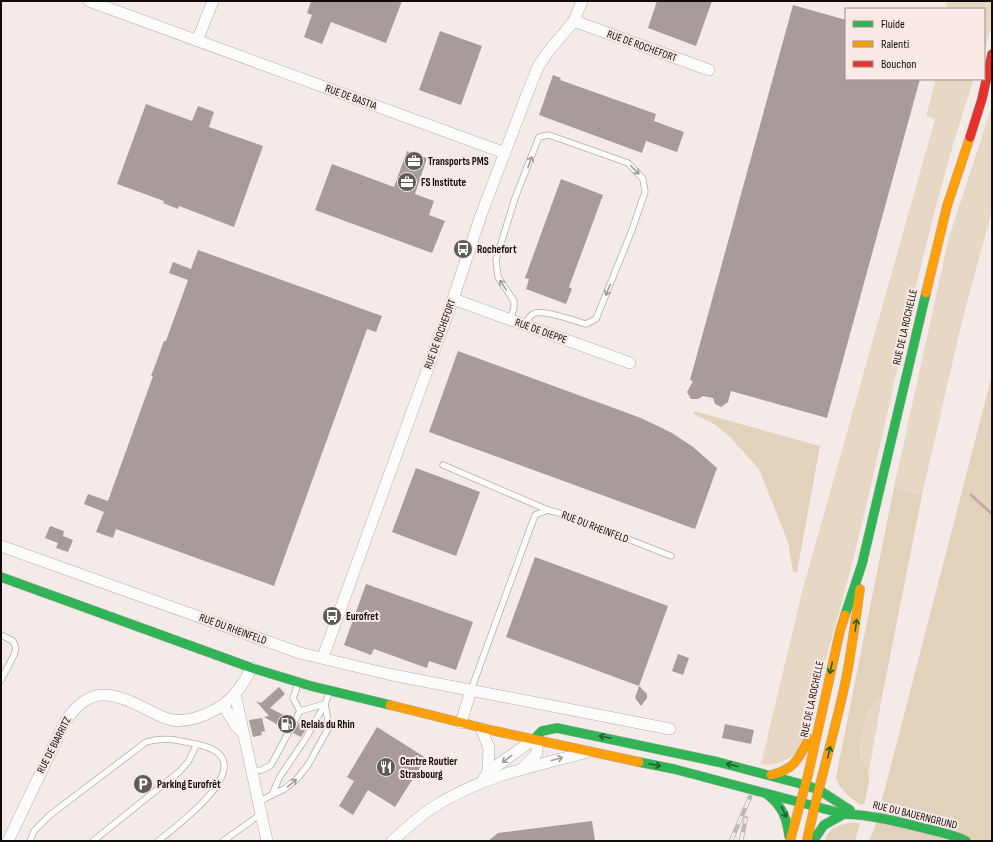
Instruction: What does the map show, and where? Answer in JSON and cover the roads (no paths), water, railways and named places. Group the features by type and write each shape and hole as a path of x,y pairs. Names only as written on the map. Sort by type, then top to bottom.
{"street":[{"name":"RUE DE BASTIA","path":"89,1 505,153"},
{"path":"197,41 212,1"},
{"name":"RUE DE ROCHEFORT","path":"323,657 453,299 481,215 539,66 548,52 574,21 582,1"},
{"name":"RUE DE ROCHEFORT","path":"574,21 709,70"},
{"name":"RUE DE LA ROCHELLE","path":"790,841 803,793 840,631 862,564 947,206 982,99 992,54"},
{"name":"RUE DE LA ROCHELLE","path":"982,99 992,83"},
{"name":"RUE DE DIEPPE","path":"453,299 630,363"},
{"name":"RUE DU RHEINFELD","path":"1,546 300,652 388,674 670,729"},
{"name":"RUE DE LA ROCHELLE","path":"806,841 854,638 860,595 862,564"},
{"path":"1,577 252,668 330,691 481,728 674,769 762,791 803,793"},
{"name":"RUE DE BIARRITZ","path":"8,841 65,722 73,709 81,702 92,696 115,695 127,699 160,716 172,720 185,720 194,718 223,705 235,694 252,668"},
{"name":"RUE DU RHEINFELD","path":"462,723 471,690"},
{"path":"235,694 267,841"},
{"path":"223,705 236,726 243,733"},
{"path":"770,775 788,770 797,762 819,725"},
{"path":"481,728 489,748 488,772"},
{"path":"482,782 488,772 548,728 570,730 718,762 770,775 803,793 814,805"},
{"path":"523,768 537,753 538,744 534,739"},
{"path":"398,839 434,807 482,782 523,768 590,751"},
{"path":"674,769 715,770 763,781 803,793"},
{"name":"RUE DU BAUERNGRUND","path":"803,793 819,790 860,814"},
{"path":"762,791 782,808 789,827 790,841"},
{"name":"RUE DU BAUERNGRUND","path":"814,805 844,814 860,814 956,836 966,841"},
{"path":"813,841 824,825 844,814"}],"lane":[{"path":"510,320 514,308 514,301 498,277 496,260 515,198 539,137 549,135 628,163 643,179 645,192 632,230 596,319 586,324 550,314 535,313 528,318 526,326"},
{"path":"443,465 548,510"},
{"name":"RUE DU RHEINFELD","path":"471,690 535,516 548,510 567,515 671,556"},
{"path":"1,635 13,642 16,648 1,680"},
{"path":"298,682 293,698 300,711"},
{"path":"272,795 279,778 306,738 325,704 330,691"},
{"path":"251,771 262,770 271,765 300,711 325,704"},
{"path":"258,802 284,790 296,780 308,765 323,741 329,727 325,704"},
{"path":"30,841 34,832 50,815 146,742 159,738 197,744 217,751 223,758 224,769 212,793 199,808 158,841"},
{"path":"93,841 180,772 188,762 197,744"},
{"path":"223,841 261,814"}],"waterway":[{"path":"971,495 992,514"}],"railway":[{"path":"731,841 750,797"},
{"path":"741,841 746,818"}],"place":[{"name":"Transports PMS","path":"414,161"},
{"name":"FS Institute","path":"407,182"},
{"name":"Rochefort","path":"463,249"},
{"name":"Eurofret","path":"332,616"},
{"name":"Relais du Rhin","path":"287,724"},
{"name":"Centre Routier Strasbourg","path":"386,767"},
{"name":"Parking Eurofrêt","path":"143,784"}]}
